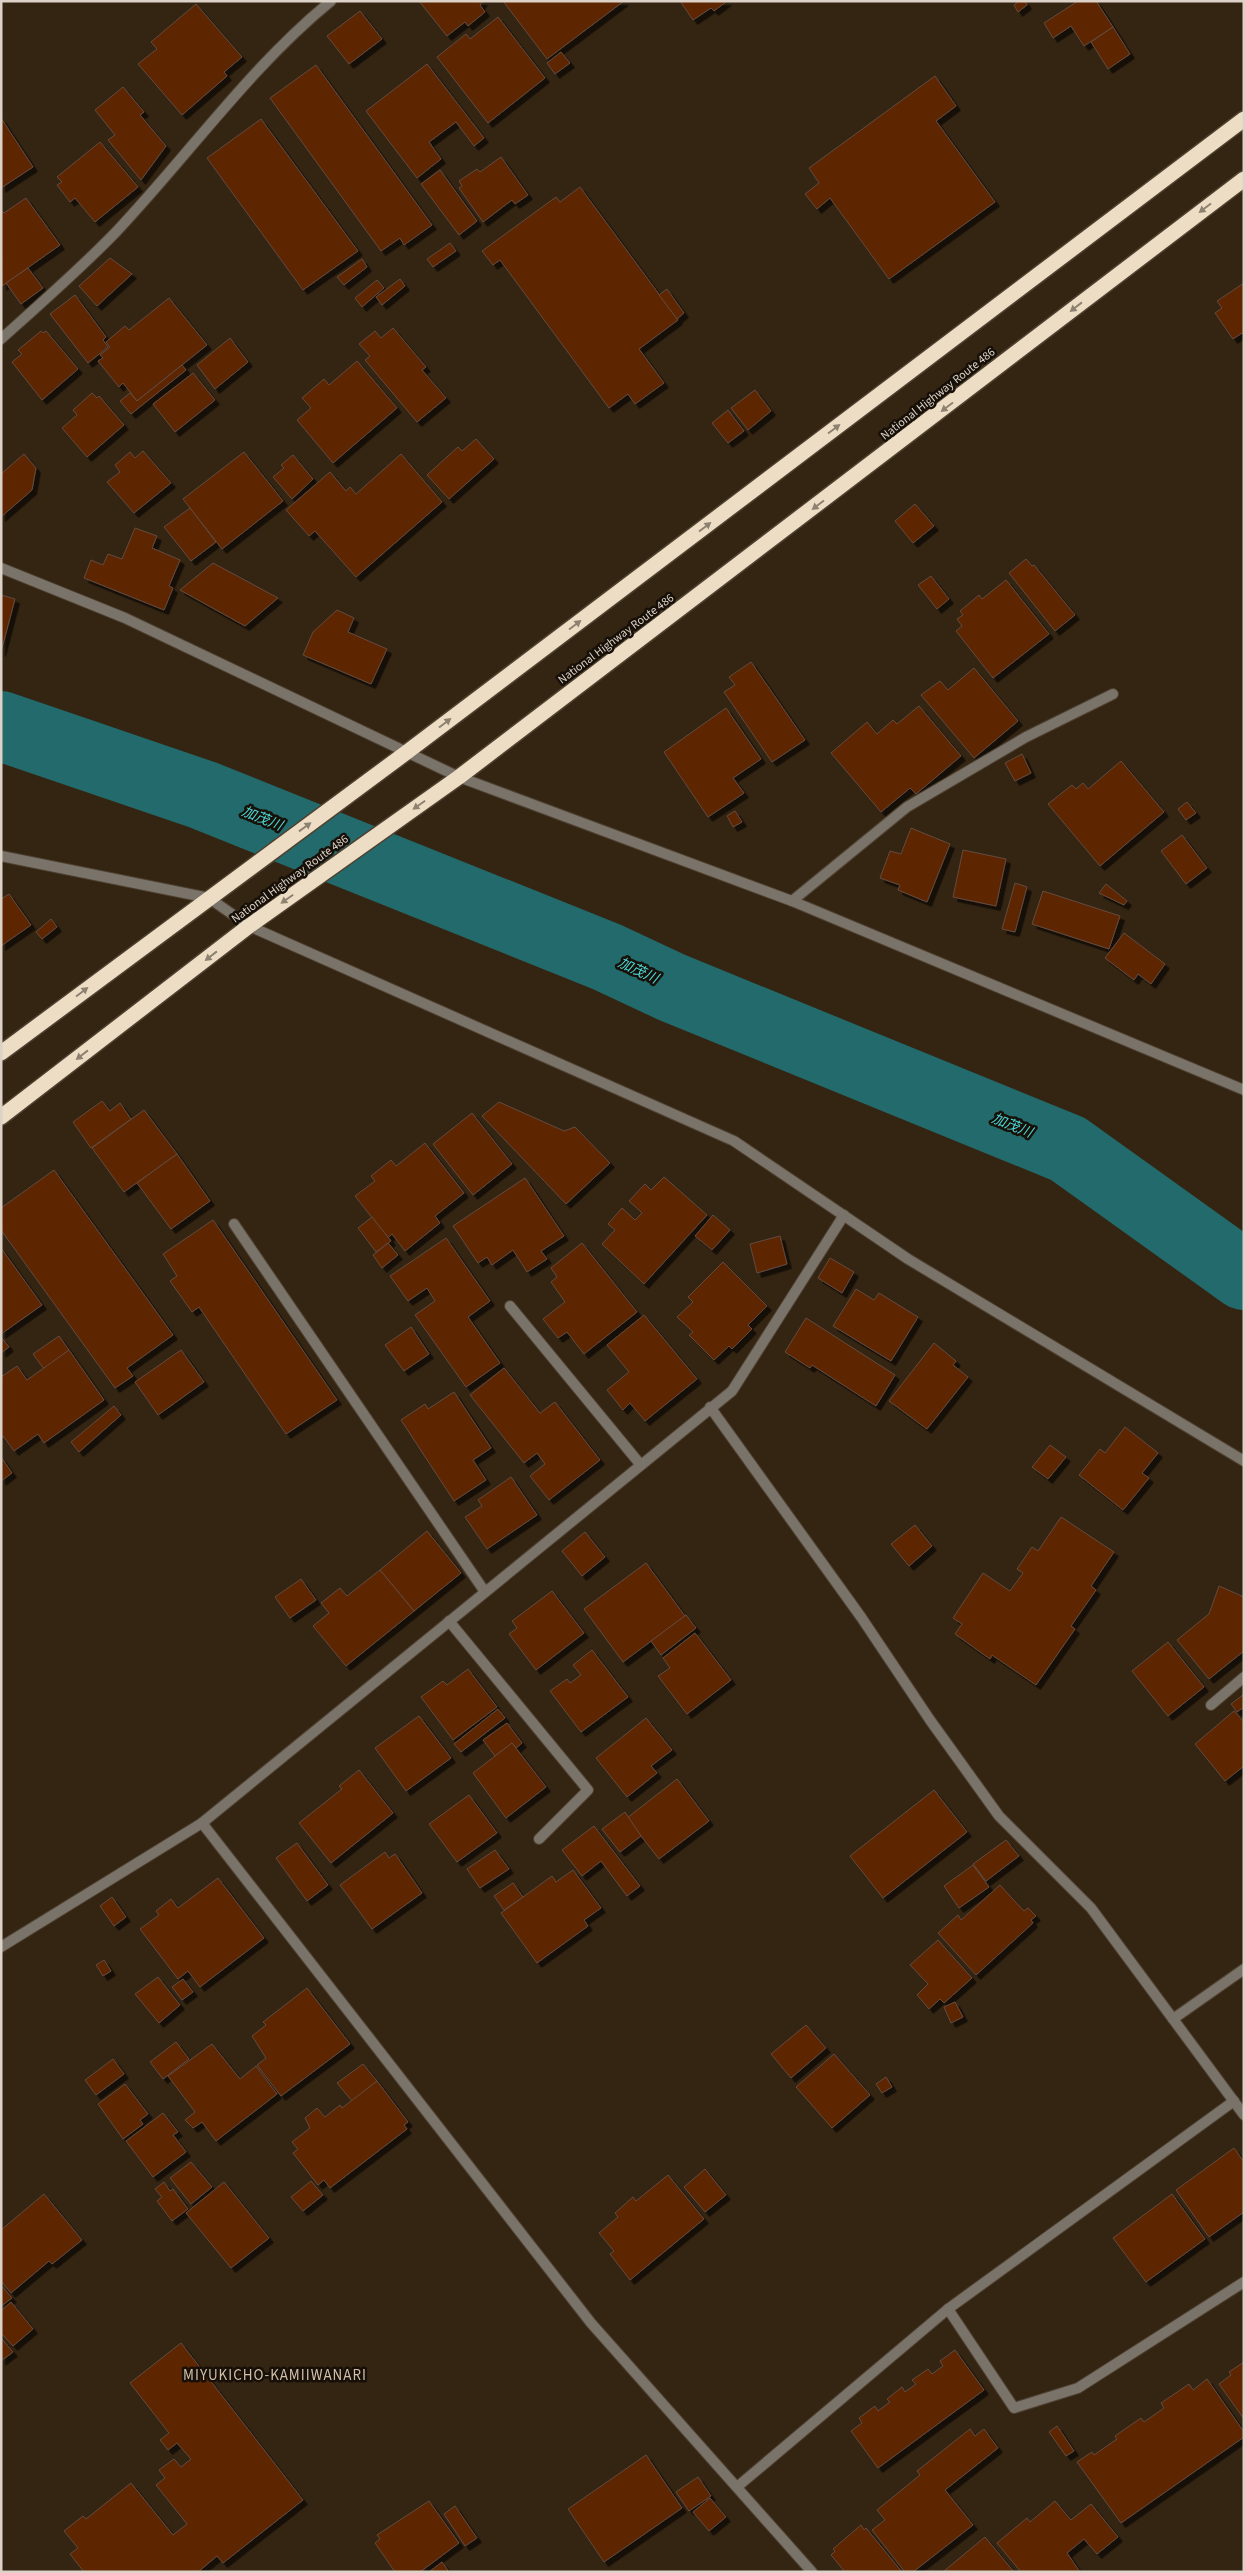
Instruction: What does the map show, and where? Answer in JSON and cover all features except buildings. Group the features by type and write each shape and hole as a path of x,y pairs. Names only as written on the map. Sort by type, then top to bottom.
{"highway":[{"path":"1,1053 406,752 1244,119"},
{"name":"National Highway Route 486","path":"1,1117 249,926 459,777 1244,179"}],"street":[{"path":"1,339 114,233 296,30 332,1"},
{"path":"1,568 125,618 459,777 792,901 1244,1090"},
{"path":"792,901 907,807 1026,738 1113,694"},
{"path":"1,856 209,898 249,926 734,1141 908,1259 1244,1461"},
{"path":"1,1947 202,1824 640,1464 732,1391 844,1215"},
{"path":"234,1224 485,1592"},
{"path":"510,1306 640,1464"},
{"path":"710,1407 861,1617 930,1720 999,1816 1091,1908 1244,2115"},
{"path":"449,1621 588,1790 540,1839"},
{"path":"1211,1705 1244,1677"},
{"path":"202,1824 591,2323 812,2572"},
{"path":"1173,2019 1244,1969"},
{"path":"737,2487 948,2309 1234,2100"},
{"path":"948,2309 1014,2408 1078,2388 1244,2282"}],"waterway":[{"name":"加茂川","path":"1,726 203,795 607,957 671,987 1068,1149 1244,1275"}],"district":[{"name":"MIYUKICHO-KAMIIWANARI","path":"275,2375"}]}
